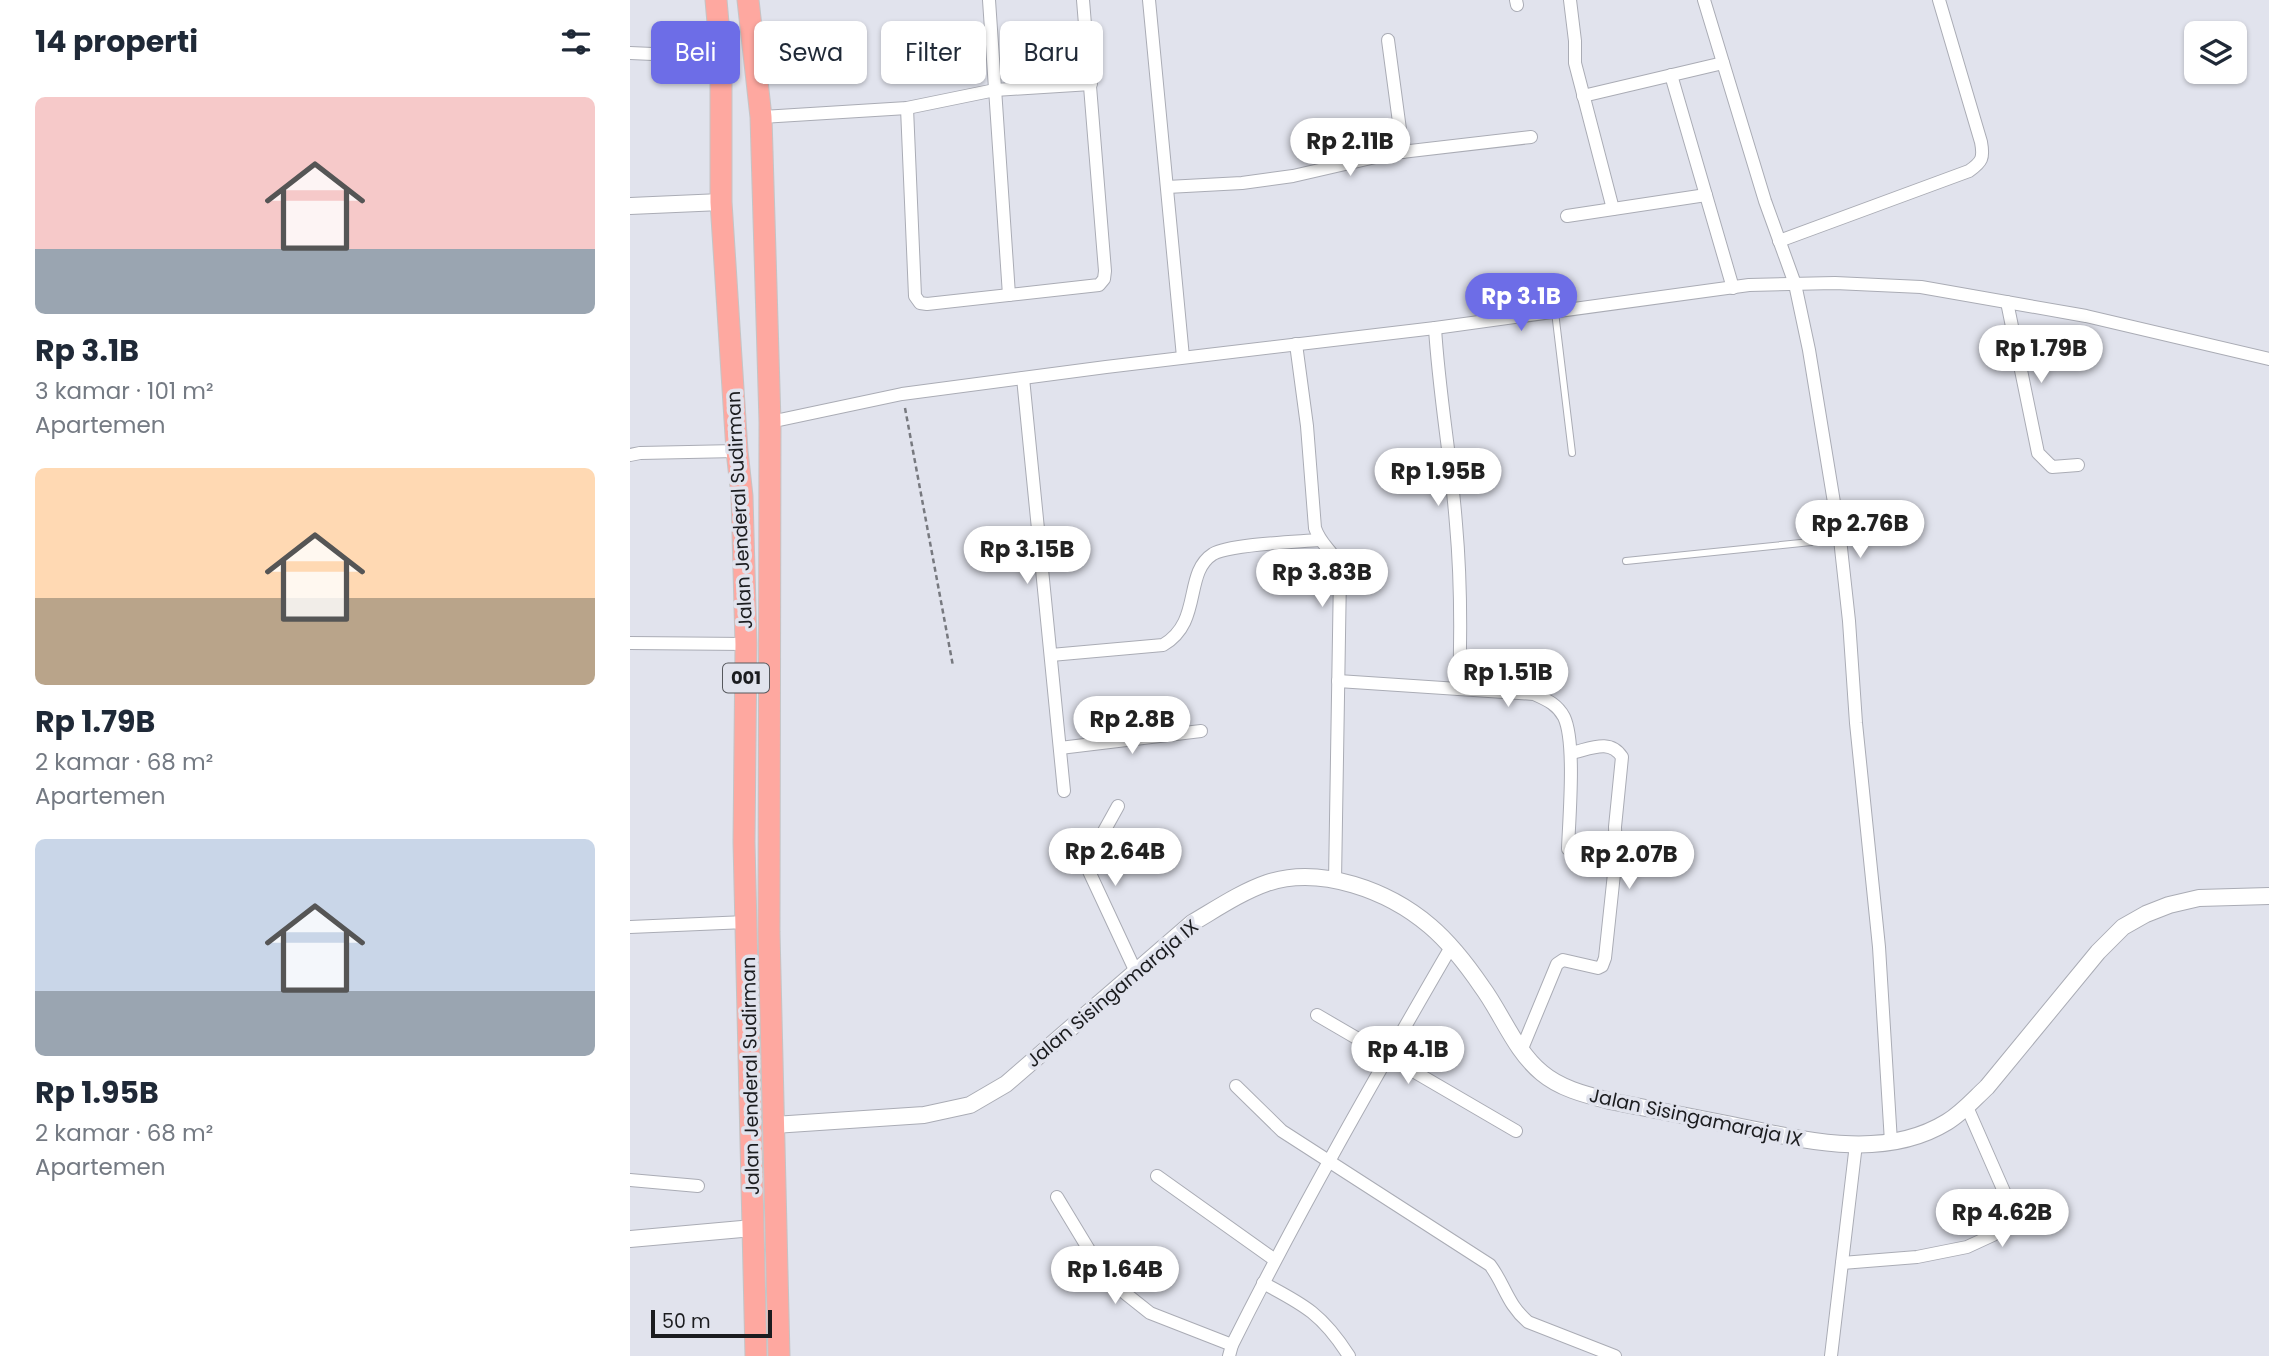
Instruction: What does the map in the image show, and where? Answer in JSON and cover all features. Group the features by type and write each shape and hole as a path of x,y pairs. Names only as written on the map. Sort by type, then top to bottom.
{"highway":[{"name":"Jalan Jenderal Sudirman","path":"716,0 718,21"},
{"name":"Jalan Jenderal Sudirman","path":"748,0 761,117 771,422 769,932 779,1356"},
{"name":"Jalan Jenderal Sudirman","path":"721,84 721,202 737,451 743,496 746,643 744,842 756,1356"},
{"path":"743,496 770,496"}],"street":[{"path":"989,0 1009,295"},
{"path":"1083,0 1085,21"},
{"path":"1149,0 1183,357"},
{"path":"1570,0 1575,63 1613,209"},
{"path":"1704,0 1779,242 1795,284 1809,350 1840,539 1879,947 1891,1142"},
{"path":"1779,242 1969,171 1981,163 1981,142 1939,0"},
{"path":"1388,40 1403,152"},
{"path":"630,53 651,54"},
{"path":"1583,96 1723,63"},
{"path":"1671,75 1733,288"},
{"path":"761,117 907,108 995,90 1091,84 1104,279 1098,285 920,303 915,296 907,108"},
{"path":"1167,187 1242,183 1293,176 1349,161 1403,152 1531,137"},
{"path":"1567,216 1706,195"},
{"path":"630,206 721,202"},
{"path":"771,422 902,394 1733,288 1795,284 1921,287 2086,316 2269,359"},
{"path":"2007,302 2038,453 2052,467 2078,465"},
{"path":"1434,328 1456,523 1461,597 1459,689"},
{"path":"1296,344 1307,426 1315,528 1319,540 1339,563 1335,881"},
{"path":"1023,378 1064,791"},
{"path":"630,455 737,451"},
{"path":"1051,655 1163,645 1174,638 1184,626 1198,576 1202,566 1212,555 1227,549 1319,540"},
{"path":"630,643 746,643"},
{"path":"1338,681 1534,694 1553,703 1565,719 1571,753 1568,849"},
{"path":"1060,748 1201,731"},
{"path":"1521,1051 1557,964 1563,960 1598,968 1602,966 1605,958 1616,855 1615,827 1622,757 1617,748 1610,745 1571,753"},
{"path":"1118,806 1088,860 1087,867 1135,970"},
{"name":"Jalan Sisingamaraja IX","path":"774,1125 924,1115 970,1105 1006,1084 1192,923 1227,902 1268,883 1299,877 1335,881 1374,892 1408,909 1432,927 1464,962 1495,1006 1521,1051 1541,1073 1556,1082 1600,1099 1816,1142 1891,1142 1946,1123 1966,1107 1987,1087 2098,952 2123,927 2169,905 2199,898 2269,896"},
{"path":"630,928 746,922"},
{"path":"1057,1197 1106,1278 1150,1313 1231,1350 1263,1283 1329,1160 1451,947"},
{"path":"1317,1015 1516,1131"},
{"path":"1236,1086 1282,1131 1490,1265 1506,1295 1528,1322 1615,1356"},
{"path":"1842,1263 1917,1258 1967,1247 1993,1235 2002,1227 2006,1213 2006,1196 1966,1107"},
{"path":"1831,1356 1856,1144"},
{"path":"1157,1176 1275,1260"},
{"path":"630,1180 698,1186"},
{"path":"630,1239 753,1228"},
{"path":"1263,1283 1296,1300 1320,1318 1332,1330 1349,1356"}],"lane":[{"path":"1555,312 1572,453"},
{"path":"1626,561 1840,539"}],"path":[{"path":"902,394 953,666"}]}
